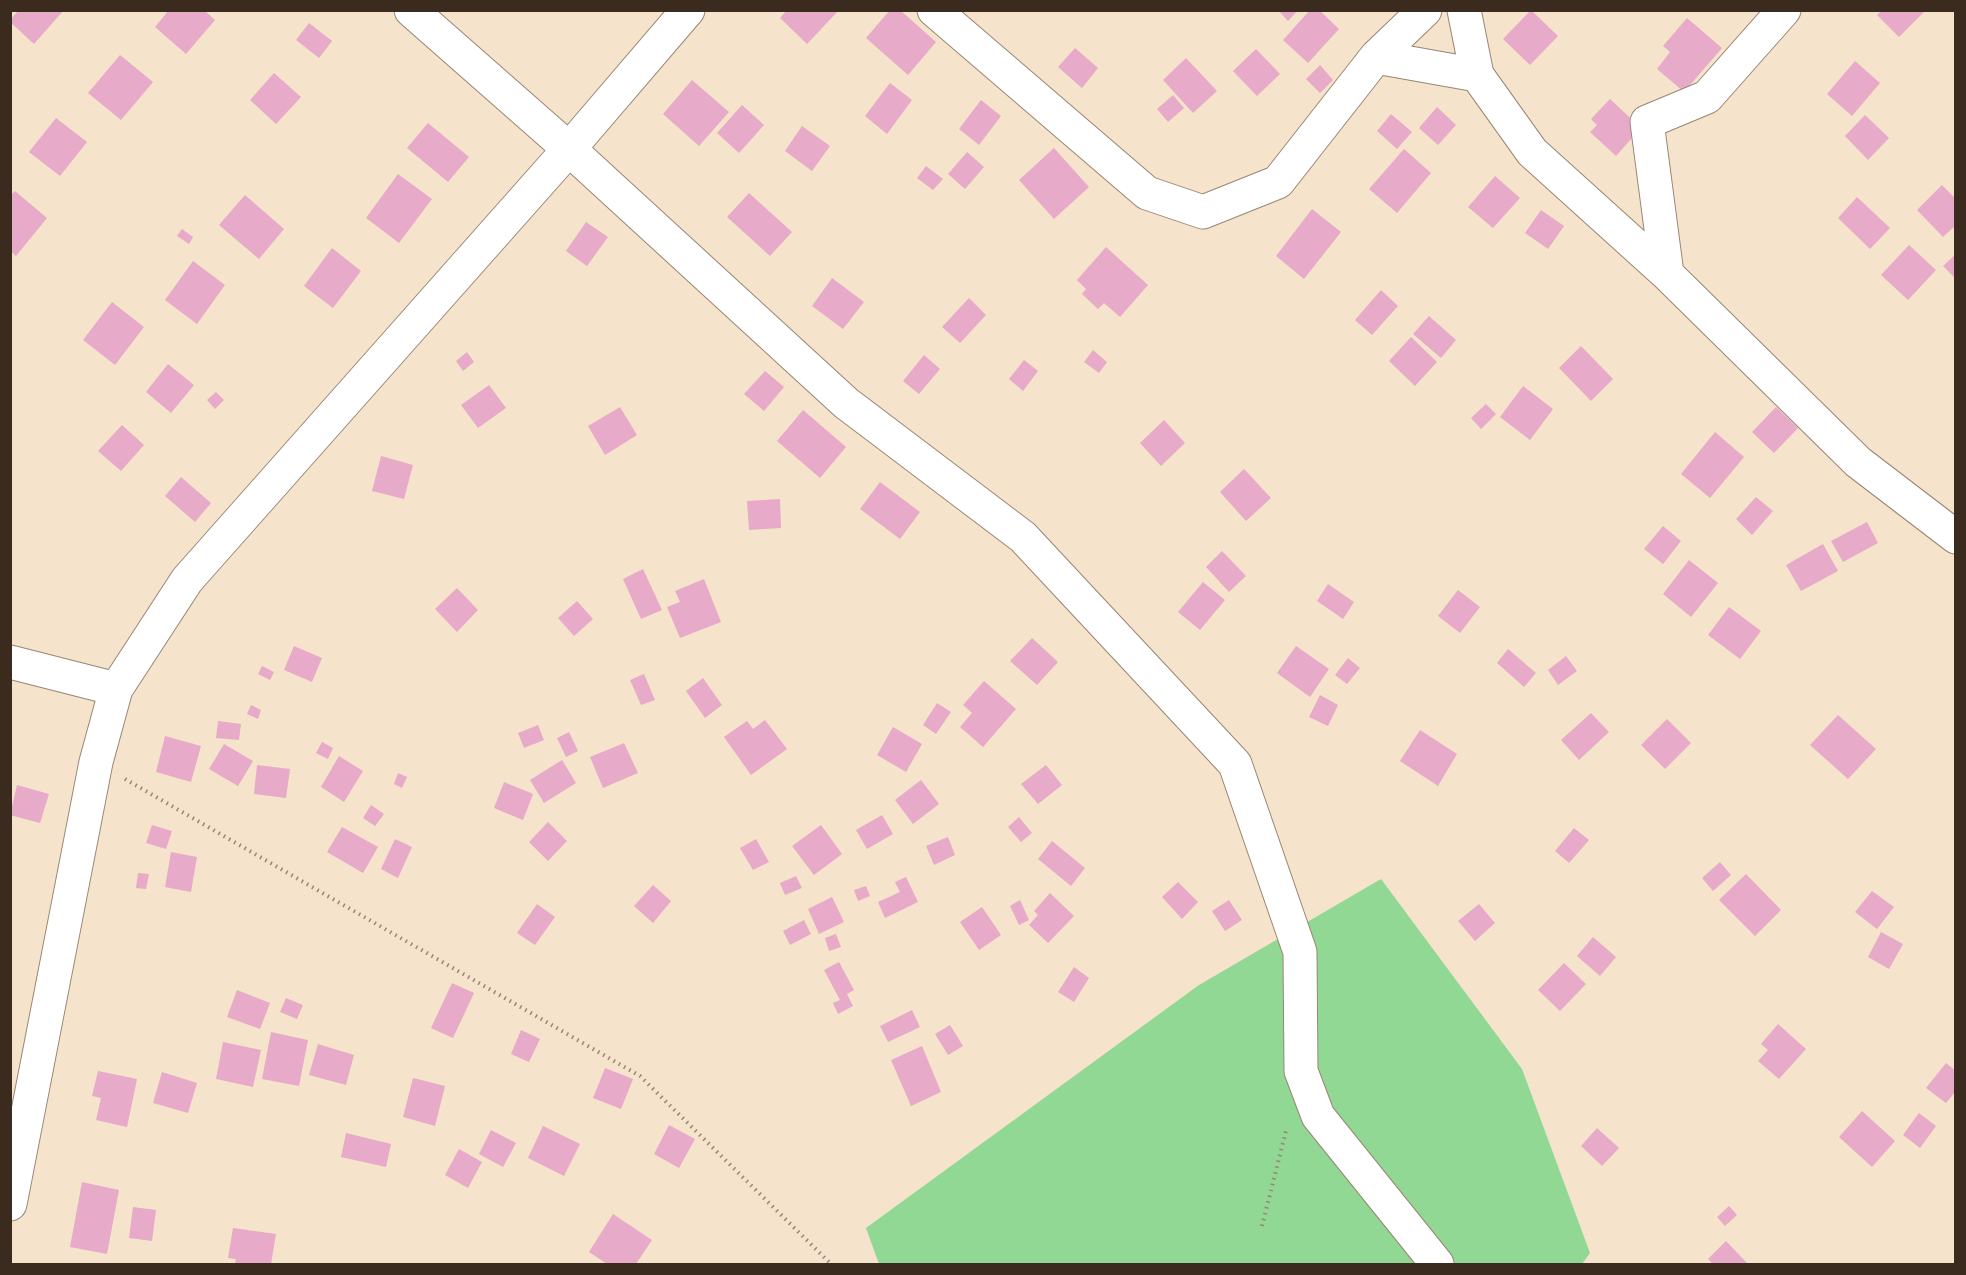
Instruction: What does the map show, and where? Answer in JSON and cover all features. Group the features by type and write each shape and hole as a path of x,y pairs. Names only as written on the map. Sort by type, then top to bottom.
{"street":[{"path":"411,10 569,149 846,403 1023,537 1235,764 1300,952 1301,1071 1318,1116 1437,1264"},
{"path":"10,1204 96,762 116,689 187,580 569,149 688,10"},
{"path":"934,10 1147,193 1203,212 1278,182 1376,57 1425,10"},
{"path":"1464,10 1477,75 1532,152 1667,274 1858,462 1956,537"},
{"path":"1667,274 1647,122 1707,97 1784,10"},
{"path":"1376,57 1477,75"},
{"path":"10,662 116,689"}],"path":[{"path":"96,762 640,1076 831,1264"},
{"path":"1263,1226 1287,1127"}],"green space":[{"path":"1381,879 1522,1069 1590,1253 1582,1264 879,1264 866,1228 1199,985"}],"building":[{"path":"19,10 64,10 34,44 10,22"},
{"path":"169,10 204,10 215,20 186,54 155,27"},
{"path":"787,10 839,10 807,44 780,18"},
{"path":"890,10 900,10 936,42 908,75 866,38"},
{"path":"1278,10 1298,10 1288,21"},
{"path":"1310,10 1319,10 1339,29 1308,63 1283,40"},
{"path":"1531,10 1558,36 1530,65 1503,39"},
{"path":"1882,10 1926,10 1899,37 1877,15"},
{"path":"1687,18 1722,48 1684,92 1657,69 1670,52 1663,46"},
{"path":"309,23 332,41 319,58 296,40"},
{"path":"1075,48 1098,68 1082,88 1058,67"},
{"path":"1256,49 1280,74 1257,96 1233,71"},
{"path":"120,55 153,82 121,120 88,93"},
{"path":"1186,58 1217,91 1193,113 1163,80"},
{"path":"1855,61 1880,83 1852,116 1827,94"},
{"path":"1320,65 1333,80 1320,93 1306,79"},
{"path":"274,73 301,97 276,124 250,100"},
{"path":"692,80 729,112 699,146 663,114"},
{"path":"890,83 912,100 887,134 865,116"},
{"path":"1173,95 1184,108 1168,122 1157,109"},
{"path":"1610,99 1641,128 1616,156 1590,132 1597,125 1591,119"},
{"path":"981,100 1001,116 979,145 959,129"},
{"path":"742,105 764,125 739,153 717,133"},
{"path":"1437,107 1456,125 1438,145 1419,128"},
{"path":"1391,114 1412,132 1397,149 1377,131"},
{"path":"1865,115 1889,138 1868,160 1845,136"},
{"path":"56,118 87,142 60,176 29,152"},
{"path":"428,123 469,157 448,182 407,148"},
{"path":"802,126 830,146 812,171 785,151"},
{"path":"1054,148 1089,187 1054,219 1019,180"},
{"path":"1404,149 1431,173 1397,213 1369,189"},
{"path":"967,152 984,167 965,189 948,174"},
{"path":"926,166 943,179 933,190 917,178"},
{"path":"398,174 432,199 399,243 366,218"},
{"path":"1495,176 1520,198 1493,228 1468,207"},
{"path":"1942,185 1956,199 1956,225 1943,237 1917,210"},
{"path":"15,191 47,218 16,256 10,251 10,196"},
{"path":"749,193 792,232 770,256 727,217"},
{"path":"245,195 284,229 259,259 219,225"},
{"path":"1857,197 1890,228 1870,249 1838,218"},
{"path":"1312,209 1341,232 1304,279 1276,256"},
{"path":"1541,210 1564,226 1548,249 1525,233"},
{"path":"586,222 608,237 587,266 566,251"},
{"path":"182,229 193,237 189,244 177,236"},
{"path":"1909,245 1936,270 1908,300 1881,275"},
{"path":"1106,247 1148,285 1120,317 1104,303 1098,309 1082,294 1086,289 1077,280"},
{"path":"332,248 361,271 333,308 304,286"},
{"path":"1956,254 1956,279 1943,266"},
{"path":"193,261 225,285 197,324 165,300"},
{"path":"832,278 864,302 843,329 812,306"},
{"path":"1381,290 1398,306 1372,335 1355,320"},
{"path":"969,298 986,315 960,343 942,327"},
{"path":"112,302 144,327 115,365 83,340"},
{"path":"1429,316 1456,340 1441,358 1413,334"},
{"path":"1411,337 1437,362 1415,386 1389,361"},
{"path":"1581,346 1613,379 1591,401 1559,368"},
{"path":"1093,350 1107,362 1099,373 1084,362"},
{"path":"467,352 474,362 463,371 456,361"},
{"path":"924,355 940,369 919,394 903,381"},
{"path":"1024,360 1038,371 1023,391 1009,379"},
{"path":"168,364 194,385 171,413 146,392"},
{"path":"765,371 784,387 764,411 744,394"},
{"path":"489,385 506,408 478,428 461,405"},
{"path":"1523,386 1553,409 1530,440 1500,417"},
{"path":"216,392 224,400 215,409 207,400"},
{"path":"1486,404 1496,414 1481,429 1471,418"},
{"path":"620,407 637,435 605,455 588,426"},
{"path":"1776,407 1798,428 1774,453 1752,432"},
{"path":"803,410 846,447 820,478 777,441"},
{"path":"1164,420 1185,443 1161,466 1140,443"},
{"path":"122,425 144,445 121,471 98,451"},
{"path":"1715,432 1744,457 1710,498 1681,474"},
{"path":"381,456 413,465 404,499 372,491"},
{"path":"1244,469 1271,498 1246,521 1220,492"},
{"path":"181,477 211,503 195,522 165,496"},
{"path":"880,482 920,512 900,539 860,509"},
{"path":"1756,497 1773,511 1752,535 1736,519"},
{"path":"780,499 781,528 749,530 747,501"},
{"path":"1867,522 1878,543 1843,562 1831,541"},
{"path":"1663,526 1681,541 1663,564 1644,549"},
{"path":"1823,544 1838,571 1801,591 1786,565"},
{"path":"1222,551 1246,576 1229,592 1206,567"},
{"path":"1689,560 1718,583 1691,617 1663,594"},
{"path":"643,569 662,610 641,619 623,579"},
{"path":"704,579 721,622 680,638 667,607 680,602 675,591"},
{"path":"1203,582 1225,600 1200,630 1178,612"},
{"path":"1328,584 1354,602 1343,619 1317,601"},
{"path":"457,588 478,610 457,632 435,609"},
{"path":"1458,590 1480,607 1460,633 1438,616"},
{"path":"577,601 593,619 574,636 558,618"},
{"path":"1729,607 1761,631 1740,659 1708,635"},
{"path":"1032,638 1058,662 1037,685 1010,661"},
{"path":"294,646 322,658 312,682 284,670"},
{"path":"1296,646 1329,669 1310,697 1277,673"},
{"path":"1508,649 1536,673 1524,687 1497,663"},
{"path":"1566,656 1577,671 1558,685 1548,670"},
{"path":"1348,658 1360,668 1347,684 1335,675"},
{"path":"262,666 274,672 270,680 258,674"},
{"path":"644,674 655,700 641,705 630,680"},
{"path":"703,678 722,705 705,718 686,691"},
{"path":"984,681 1016,709 983,747 960,727 972,713 963,705"},
{"path":"1320,695 1338,705 1328,726 1309,717"},
{"path":"937,703 951,712 936,734 923,725"},
{"path":"251,705 261,710 258,719 247,714"},
{"path":"1591,713 1609,732 1579,760 1561,740"},
{"path":"1838,715 1876,749 1848,779 1810,745"},
{"path":"1667,719 1691,743 1665,769 1641,745"},
{"path":"765,720 787,749 751,775 724,737 747,721 753,729"},
{"path":"218,721 241,724 239,740 216,738"},
{"path":"538,725 544,740 524,748 518,733"},
{"path":"893,727 922,744 906,772 877,755"},
{"path":"1420,730 1457,754 1438,786 1400,761"},
{"path":"569,732 578,751 566,757 557,738"},
{"path":"165,736 201,746 191,782 156,772"},
{"path":"322,742 333,748 328,759 316,753"},
{"path":"624,743 638,773 603,788 590,757"},
{"path":"224,744 253,761 238,786 209,769"},
{"path":"339,756 363,771 344,802 321,787"},
{"path":"562,760 576,783 544,803 530,780"},
{"path":"257,765 290,769 286,798 254,794"},
{"path":"1046,765 1062,785 1038,804 1021,784"},
{"path":"398,773 407,777 402,788 394,784"},
{"path":"921,780 939,804 913,824 895,800"},
{"path":"504,782 533,794 523,820 494,808"},
{"path":"17,785 49,794 40,823 10,815"},
{"path":"371,805 384,814 375,826 363,818"},
{"path":"882,815 893,834 867,849 856,830"},
{"path":"1019,817 1032,833 1021,842 1008,827"},
{"path":"548,822 567,841 548,861 529,842"},
{"path":"152,825 172,831 166,849 146,843"},
{"path":"821,825 842,854 814,875 792,846"},
{"path":"342,827 378,847 363,873 327,852"},
{"path":"1574,828 1589,840 1569,863 1555,851"},
{"path":"948,837 955,855 934,865 926,846"},
{"path":"395,839 412,847 398,878 381,869"},
{"path":"756,839 769,862 753,870 740,848"},
{"path":"1052,841 1085,868 1071,886 1038,859"},
{"path":"171,852 197,857 191,892 165,887"},
{"path":"1720,862 1731,875 1713,891 1702,878"},
{"path":"138,873 149,874 146,889 136,888"},
{"path":"1746,874 1781,910 1755,936 1719,900"},
{"path":"796,876 802,888 785,895 780,883"},
{"path":"906,877 918,902 885,918 878,902 900,892 895,882"},
{"path":"1178,882 1198,902 1182,919 1162,897"},
{"path":"653,885 671,901 653,923 634,906"},
{"path":"866,886 870,896 858,901 854,890"},
{"path":"1872,891 1894,907 1877,929 1855,912"},
{"path":"1050,893 1074,916 1048,943 1029,925 1038,915 1034,911"},
{"path":"832,897 844,922 819,934 808,909"},
{"path":"1020,900 1029,920 1019,925 1010,906"},
{"path":"1229,900 1242,920 1225,931 1212,911"},
{"path":"537,904 555,917 535,945 517,933"},
{"path":"1479,904 1495,923 1475,941 1458,921"},
{"path":"982,907 1001,935 979,950 960,922"},
{"path":"804,920 811,934 790,945 783,931"},
{"path":"1881,932 1903,944 1889,969 1868,957"},
{"path":"836,934 841,947 829,951 825,938"},
{"path":"1593,937 1616,957 1600,976 1577,956"},
{"path":"839,962 854,990 847,994 853,1006 838,1014 833,1003 840,1000 824,970"},
{"path":"1564,963 1586,984 1560,1011 1538,990"},
{"path":"1074,967 1089,978 1074,1002 1058,992"},
{"path":"452,983 474,993 453,1038 431,1028"},
{"path":"237,990 270,1003 260,1029 227,1017"},
{"path":"286,998 303,1005 297,1019 280,1012"},
{"path":"912,1010 920,1027 888,1042 880,1026"},
{"path":"1778,1024 1806,1049 1779,1079 1758,1061 1768,1050 1761,1044"},
{"path":"950,1025 963,1046 948,1055 935,1034"},
{"path":"521,1030 540,1039 529,1062 511,1054"},
{"path":"271,1032 308,1040 299,1086 262,1079"},
{"path":"223,1042 261,1050 253,1087 216,1079"},
{"path":"318,1044 354,1055 346,1085 309,1075"},
{"path":"922,1046 941,1092 911,1106 891,1060"},
{"path":"1946,1063 1956,1071 1956,1091 1946,1103 1926,1088"},
{"path":"605,1068 633,1079 621,1109 593,1098"},
{"path":"98,1071 137,1079 127,1127 96,1120 101,1098 92,1096"},
{"path":"162,1072 197,1083 188,1113 153,1103"},
{"path":"413,1078 445,1086 435,1126 403,1117"},
{"path":"1862,1111 1895,1141 1872,1167 1839,1137"},
{"path":"1919,1113 1936,1126 1920,1148 1903,1135"},
{"path":"669,1125 695,1139 679,1168 654,1154"},
{"path":"543,1126 580,1144 564,1176 528,1158"},
{"path":"1597,1128 1619,1148 1602,1166 1581,1146"},
{"path":"491,1130 516,1143 503,1167 479,1154"},
{"path":"346,1133 391,1144 386,1167 341,1157"},
{"path":"459,1149 482,1162 468,1188 445,1175"},
{"path":"82,1182 119,1190 107,1254 70,1247"},
{"path":"1729,1206 1737,1215 1725,1226 1717,1217"},
{"path":"133,1207 156,1210 152,1241 129,1238"},
{"path":"613,1214 652,1240 636,1264 607,1264 589,1252"},
{"path":"233,1228 276,1234 271,1264 235,1264 236,1259 228,1258"},
{"path":"1726,1241 1748,1264 1713,1264 1708,1259"}]}
